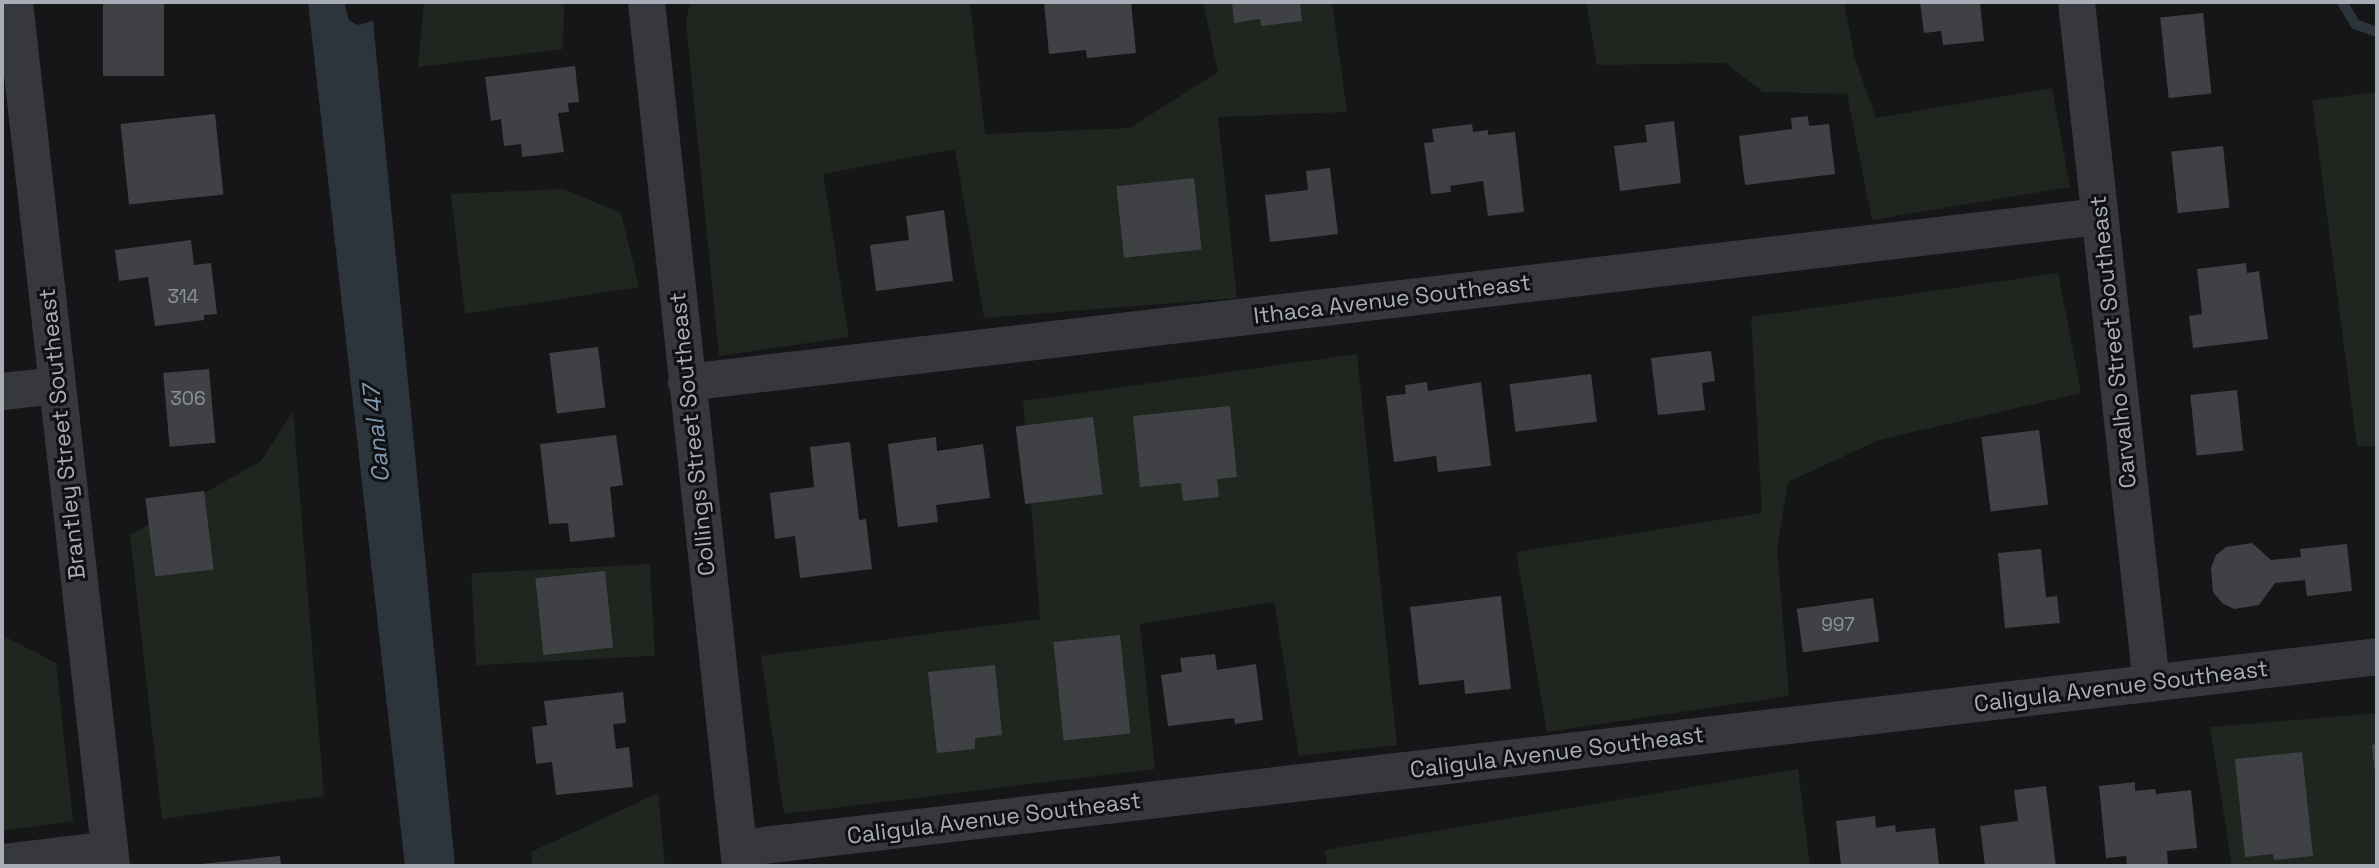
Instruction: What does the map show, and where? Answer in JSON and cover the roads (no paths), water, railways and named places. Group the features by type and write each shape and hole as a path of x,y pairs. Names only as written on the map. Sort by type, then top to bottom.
{"street":[{"name":"Brantley Street Southeast","path":"14,2 110,858"},
{"name":"Collings Street Southeast","path":"646,2 685,382 739,857"},
{"name":"Carvalho Street Southeast","path":"2076,2 2151,683"},
{"name":"Ithaca Avenue Southeast","path":"685,382 2099,216"},
{"path":"2,391 56,385"},
{"name":"Caligula Avenue Southeast","path":"739,857 2377,656"},
{"path":"2,862 110,858"}],"water":[{"name":"Canal 47","path":"308,2 344,2 349,20 357,25 373,21 455,866 405,866"}],"waterway":[{"path":"2342,2 2355,24 2377,32"}]}
